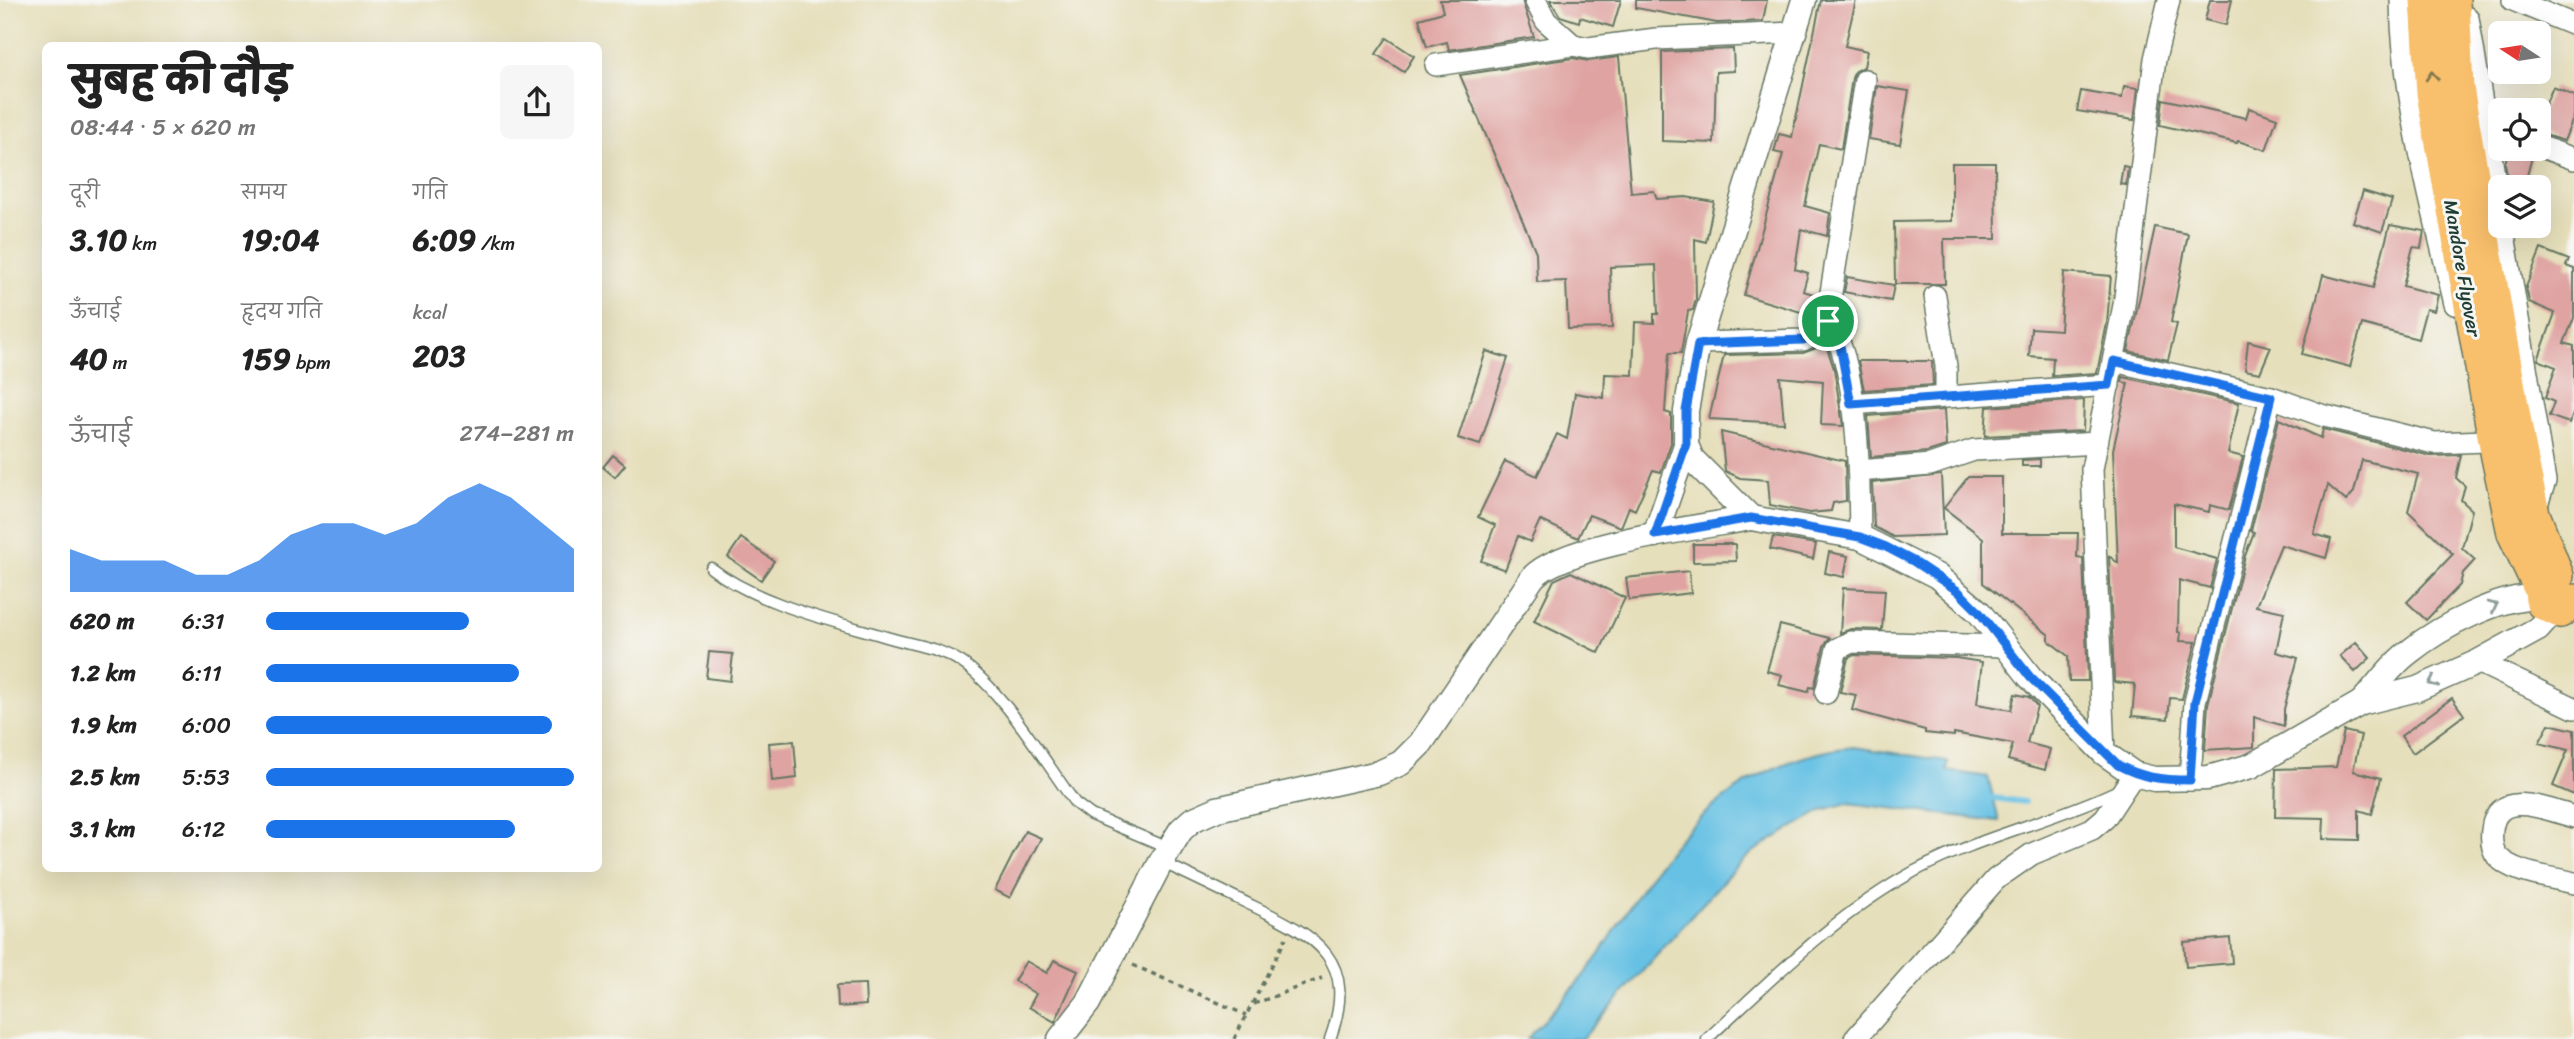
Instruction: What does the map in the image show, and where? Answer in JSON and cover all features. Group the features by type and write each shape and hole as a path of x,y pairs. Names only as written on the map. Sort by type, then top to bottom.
{"highway":[{"name":"Mandore Flyover","path":"2427,0 2433,93 2501,450 2524,524 2559,599"},
{"name":"Mandore Flyover","path":"2453,0 2457,88 2501,450"}],"street":[{"path":"1535,0 1546,21 1573,45"},
{"path":"1655,535 1686,444 1686,411 1698,344 1804,0"},
{"path":"2104,753 2092,469 2132,252 2155,59 2169,0"},
{"path":"2114,361 2271,397 2321,415 2434,443 2501,450 2425,171 2402,43 2401,0"},
{"path":"2469,0 2468,17 2488,110"},
{"path":"2522,2 2574,25"},
{"path":"1436,65 1573,45 1588,48 1656,39 1794,33"},
{"path":"1698,344 1803,340 1818,335 1828,321 1865,80"},
{"path":"2551,150 2574,159"},
{"path":"2497,161 2545,481 2524,524"},
{"path":"1935,296 1945,366 1946,396"},
{"path":"1828,321 1838,335 1851,404 1859,471 1860,537"},
{"path":"1851,404 2109,385"},
{"path":"2190,780 2195,702 2271,397"},
{"path":"1859,471 1930,465 1974,450 2097,443"},
{"path":"1686,444 1701,472 1751,518"},
{"path":"1060,1039 1088,1003 1165,855 1181,830 1204,813 1378,773 1402,763 1421,743 1541,568 1561,558 1655,535 1751,518 1860,537 1913,561 1958,591 2030,677 2131,780 2190,780 2227,774 2251,766 2361,704 2417,689 2478,662 2538,629 2559,599"},
{"path":"2361,704 2408,652 2435,635 2504,601 2521,596 2559,599"},
{"path":"1826,693 1837,649 1851,642 2005,646"},
{"path":"2478,662 2574,708"},
{"path":"1855,1039 1996,879 2032,854 2092,829 2105,818 2131,780"},
{"path":"2574,817 2515,803 2502,808 2493,822 2491,842 2497,857 2515,867 2574,883"}],"lane":[{"path":"711,568 726,579 769,598 933,649 960,662 990,690 1074,803 1091,815 1293,925 1324,948 1336,973 1338,1007 1329,1039"},
{"path":"1707,1039 1858,904 1956,851 1992,836 2066,814 2131,780"}],"path":[{"path":"1234,1039 1293,925"},
{"path":"1113,956 1246,1015"},
{"path":"1252,1004 1336,973"}],"water":[{"path":"1854,747 1948,761 1947,771 1988,777 1999,821 1847,803 1823,810 1753,852 1731,872 1582,1039 1527,1039 1584,975 1652,874 1681,837 1701,817 1746,783 1771,770 1797,759"}],"building":[{"path":"1440,0 1522,0 1534,37 1449,50 1447,42 1427,47 1419,19 1443,12"},
{"path":"1550,0 1621,0 1613,27 1580,17 1579,22 1560,16"},
{"path":"1636,0 1767,0 1763,21 1717,23 1636,8"},
{"path":"1821,0 1856,0 1845,46 1867,51 1864,67 1855,71 1852,78 1841,149 1819,144 1805,206 1830,213 1827,236 1801,229 1795,269 1808,273 1803,291 1817,295 1814,316 1744,295 1783,154 1774,152 1779,134 1792,137"},
{"path":"2210,0 2232,0 2226,25 2205,20"},
{"path":"1387,38 1414,56 1404,72 1376,54"},
{"path":"1733,49 1734,71 1716,72 1714,143 1662,141 1662,52"},
{"path":"1619,57 1631,193 1654,191 1657,199 1686,197 1714,202 1706,242 1695,239 1696,299 1693,310 1688,311 1681,353 1669,353 1665,412 1671,414 1671,443 1661,472 1653,470 1635,510 1629,507 1621,527 1589,515 1578,538 1540,520 1530,542 1518,536 1505,570 1481,561 1495,525 1478,517 1505,461 1537,476 1557,434 1567,439 1575,393 1604,398 1605,374 1633,375 1635,322 1654,323 1654,314 1658,314 1656,265 1610,267 1612,328 1568,329 1566,281 1537,282 1536,252 1460,75 1573,58 1589,61"},
{"path":"1877,86 1909,91 1900,144 1869,139"},
{"path":"2124,86 2138,88 2134,120 2077,111 2081,91 2122,98"},
{"path":"2553,87 2574,96 2574,116 2564,141 2551,137 2551,98 2548,98"},
{"path":"2163,99 2246,118 2249,108 2277,118 2266,150 2238,141 2237,143 2160,125"},
{"path":"2531,161 2527,175 2507,175 2505,163"},
{"path":"1952,163 1995,163 1996,239 1944,239 1945,284 1895,284 1894,222 1952,221"},
{"path":"2123,166 2128,167 2126,185 2120,184"},
{"path":"2363,191 2392,200 2382,232 2353,222"},
{"path":"2390,225 2424,231 2421,248 2413,247 2403,286 2438,295 2434,311 2426,309 2418,339 2362,324 2350,367 2302,354 2323,275 2373,288"},
{"path":"2155,227 2188,234 2171,322 2177,324 2168,360 2128,351"},
{"path":"2541,249 2569,260 2566,266 2574,269 2574,318 2564,343 2574,346 2574,411 2569,423 2549,416 2554,402 2545,398 2556,367 2538,360 2555,313 2529,302 2526,287"},
{"path":"2064,272 2111,276 2107,323 2097,373 2052,376 2053,358 2029,356 2031,328 2060,330"},
{"path":"1847,277 1894,285 1891,301 1844,292"},
{"path":"2248,341 2271,347 2260,373 2245,370"},
{"path":"1819,347 1827,348 1834,369 1843,426 1821,425 1823,381 1780,377 1784,423 1709,419 1724,355 1803,353"},
{"path":"1486,351 1508,358 1480,445 1458,438"},
{"path":"1858,361 1932,361 1933,385 1864,390"},
{"path":"2123,377 2239,403 2228,453 2243,457 2229,510 2210,505 2209,512 2174,504 2174,547 2217,559 2210,588 2179,580 2180,641 2196,642 2182,699 2170,698 2168,719 2132,716 2135,684 2114,682 2109,556 2118,563 2113,450 2128,383 2122,382"},
{"path":"2084,400 2083,431 1985,436 1987,407"},
{"path":"1944,410 1946,446 1927,452 1871,457 1868,416"},
{"path":"2279,419 2321,438 2323,429 2431,456 2461,455 2456,478 2465,486 2461,500 2472,510 2462,548 2475,560 2463,573 2460,585 2426,620 2407,602 2453,554 2408,511 2418,474 2362,460 2354,492 2346,501 2328,485 2314,534 2331,539 2326,558 2281,545 2256,606 2284,612 2276,652 2298,658 2284,709 2284,726 2254,717 2254,747 2205,750 2208,704 2245,556 2254,532 2251,531"},
{"path":"1721,432 1845,461 1846,501 1833,503 1831,511 1810,513 1770,505 1768,480 1740,478 1725,471"},
{"path":"613,455 625,465 615,477 603,467"},
{"path":"2040,459 2040,466 2022,466 2022,460"},
{"path":"1941,475 1944,535 1893,537 1874,527 1872,483"},
{"path":"1968,477 2002,477 2002,533 2078,533 2077,557 2083,558 2088,681 2069,681 2068,656 2049,641 2049,635 1983,583 1983,538 1944,508"},
{"path":"1773,537 1816,544 1813,559 1770,549"},
{"path":"741,538 774,561 761,580 728,557"},
{"path":"1693,544 1735,544 1736,561 1693,562"},
{"path":"1829,552 1848,556 1844,577 1825,573"},
{"path":"1689,571 1691,593 1629,600 1626,578"},
{"path":"1571,572 1625,598 1599,653 1534,621 1554,580"},
{"path":"1843,588 1885,590 1882,630 1851,629 1840,633"},
{"path":"1780,625 1830,638 1824,646 1814,688 1810,687 1808,692 1779,685 1782,675 1767,671"},
{"path":"2356,642 2370,658 2355,672 2340,656"},
{"path":"709,652 733,654 730,681 706,678"},
{"path":"1854,655 1956,658 1982,662 1977,704 2011,710 2015,694 2029,697 2037,706 2027,743 2050,749 2045,770 2008,760 2013,744 1954,733 1954,736 1925,733 1925,730 1852,710 1856,695 1840,692 1848,658"},
{"path":"2452,698 2464,715 2413,753 2401,736"},
{"path":"2549,724 2574,730 2574,795 2553,786 2568,750 2539,743"},
{"path":"2344,731 2361,735 2353,771 2381,778 2372,814 2359,810 2359,840 2323,839 2324,818 2275,817 2276,769 2336,767"},
{"path":"794,741 797,778 772,781 769,743"},
{"path":"1025,831 1041,838 1010,898 995,890"},
{"path":"2230,938 2232,963 2186,967 2184,942"},
{"path":"1054,960 1078,971 1055,1022 1029,1007 1036,994 1014,981 1026,961 1047,973"},
{"path":"865,984 866,1005 838,1007 837,985"}],"waterway":[{"path":"1986,797 2024,802"}],"route":[{"path":"1828,321 1838,335 1851,404 2109,385 2114,361 2271,397 2195,702 2190,780 2154,779 2134,774 2118,765 2030,677 1979,612 1958,591 1913,561 1886,547 1860,537 1751,518 1655,535 1686,444 1686,411 1698,344 1803,340 1825,330 1828,321"}]}
